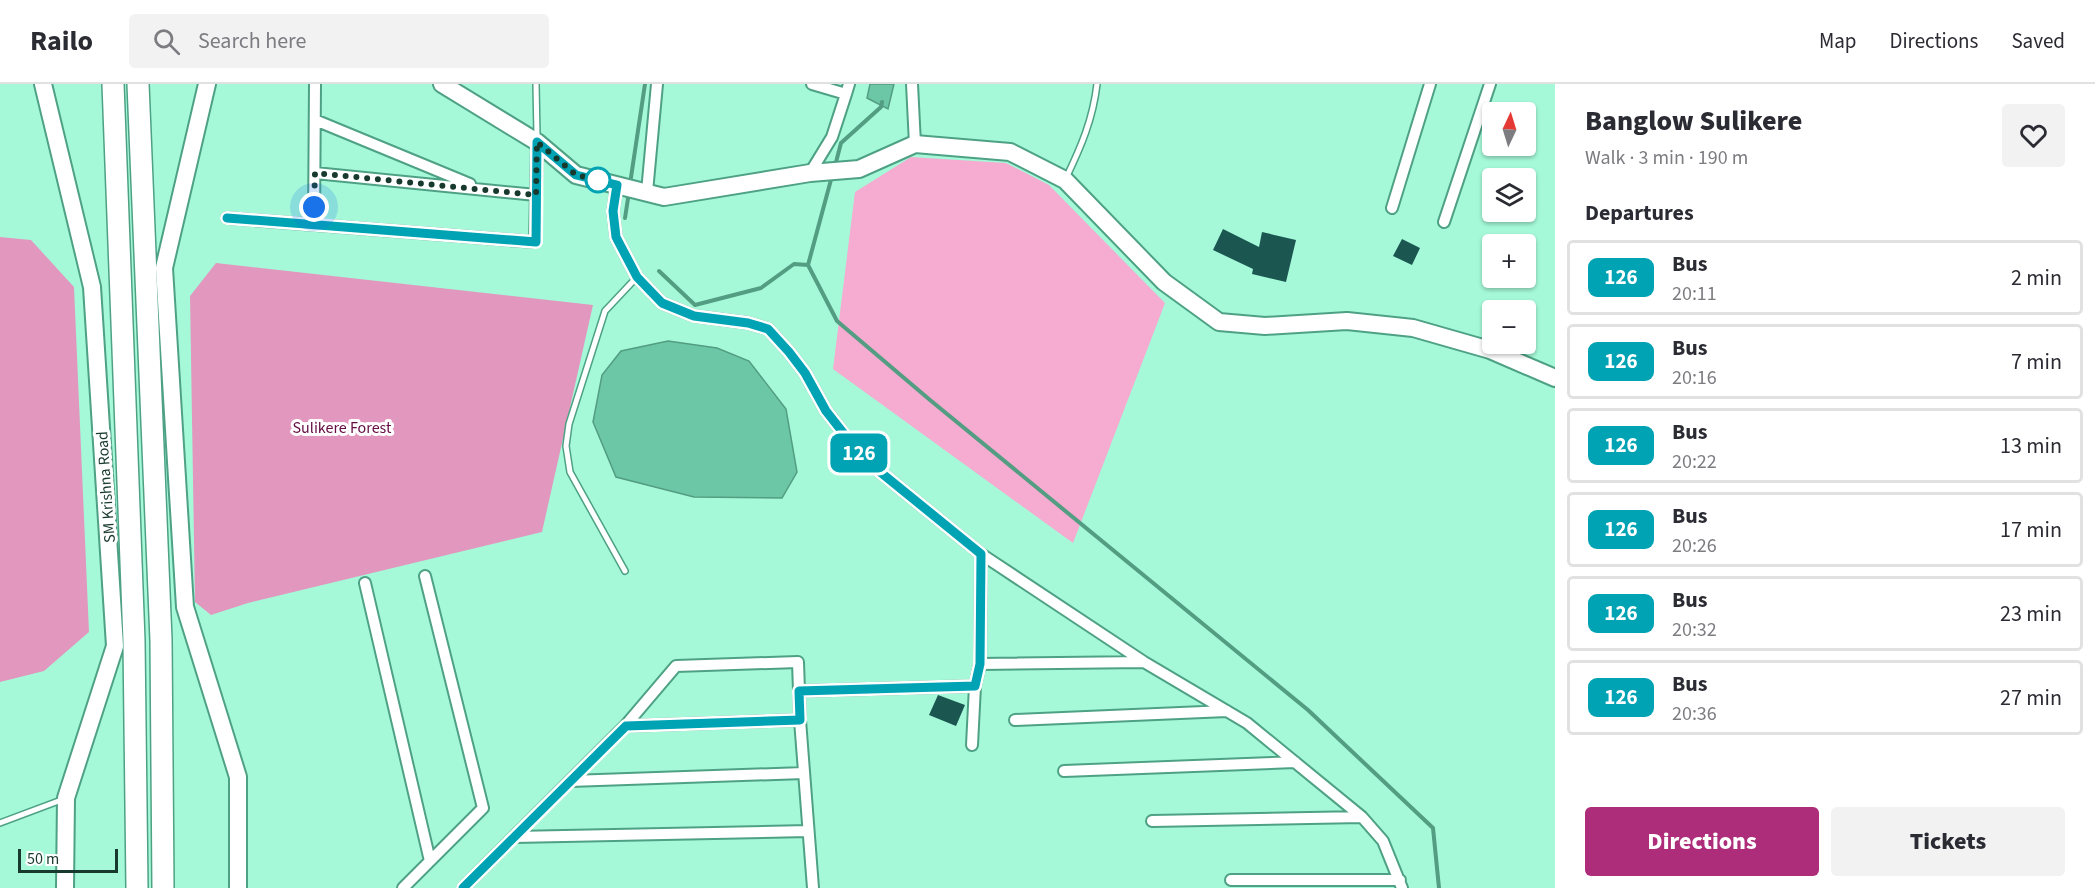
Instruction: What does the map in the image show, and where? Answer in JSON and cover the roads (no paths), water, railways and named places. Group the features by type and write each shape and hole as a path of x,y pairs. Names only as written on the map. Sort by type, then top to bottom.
{"highway":[{"name":"SM Krishna Road","path":"113,84 134,640 137,888"},
{"path":"138,84 161,640 163,888"}],"street":[{"name":"SM Krishna Road","path":"43,84 92,287 115,646 66,798 65,888"},
{"path":"207,84 164,268 185,606 238,777 238,888"},
{"path":"314,225 315,84"},
{"path":"442,84 537,142 576,175 664,196 810,172 859,169 915,144 1010,152 1065,180 1164,282 1219,322 1265,326 1347,321 1413,328 1490,350 1555,378"},
{"path":"647,192 657,84"},
{"path":"810,172 832,137 848,89 812,84"},
{"path":"912,84 915,144"},
{"path":"1392,208 1431,84"},
{"path":"1444,222 1490,84"},
{"path":"315,120 483,189"},
{"path":"227,218 536,242 537,142"},
{"path":"315,173 536,195"},
{"path":"617,185 613,211 616,237 637,277 662,303 694,316 748,323 768,329 805,373 826,411 863,458 981,554 1144,662 1247,723 1362,817 1383,841 1401,884 1231,880"},
{"path":"972,745 975,686 980,664 981,554"},
{"path":"404,888 483,808 425,576"},
{"path":"365,583 430,861"},
{"path":"463,888 626,726 676,666 798,662 800,720 813,888"},
{"path":"980,664 1144,662"},
{"path":"799,691 975,686"},
{"path":"1015,720 1227,711"},
{"path":"626,726 800,720"},
{"path":"1064,771 1295,762"},
{"path":"570,781 804,773"},
{"path":"1152,821 1362,817"},
{"path":"514,837 808,831"}],"lane":[{"path":"536,84 537,142"},
{"path":"1065,180 1091,119 1097,84"},
{"path":"625,571 570,472 566,446 568,424 605,311 637,277"},
{"path":"0,823 66,798"}],"waterway":[{"path":"630,184 645,84"},
{"path":"835,166 841,143 881,107 882,102"},
{"path":"832,176 808,265 837,321 1308,710 1433,828 1439,888"},
{"path":"625,218 629,192"},
{"path":"659,271 695,305 761,288 794,264 808,265"}],"park label":[{"name":"Sulikere Forest","path":"342,427"}]}
